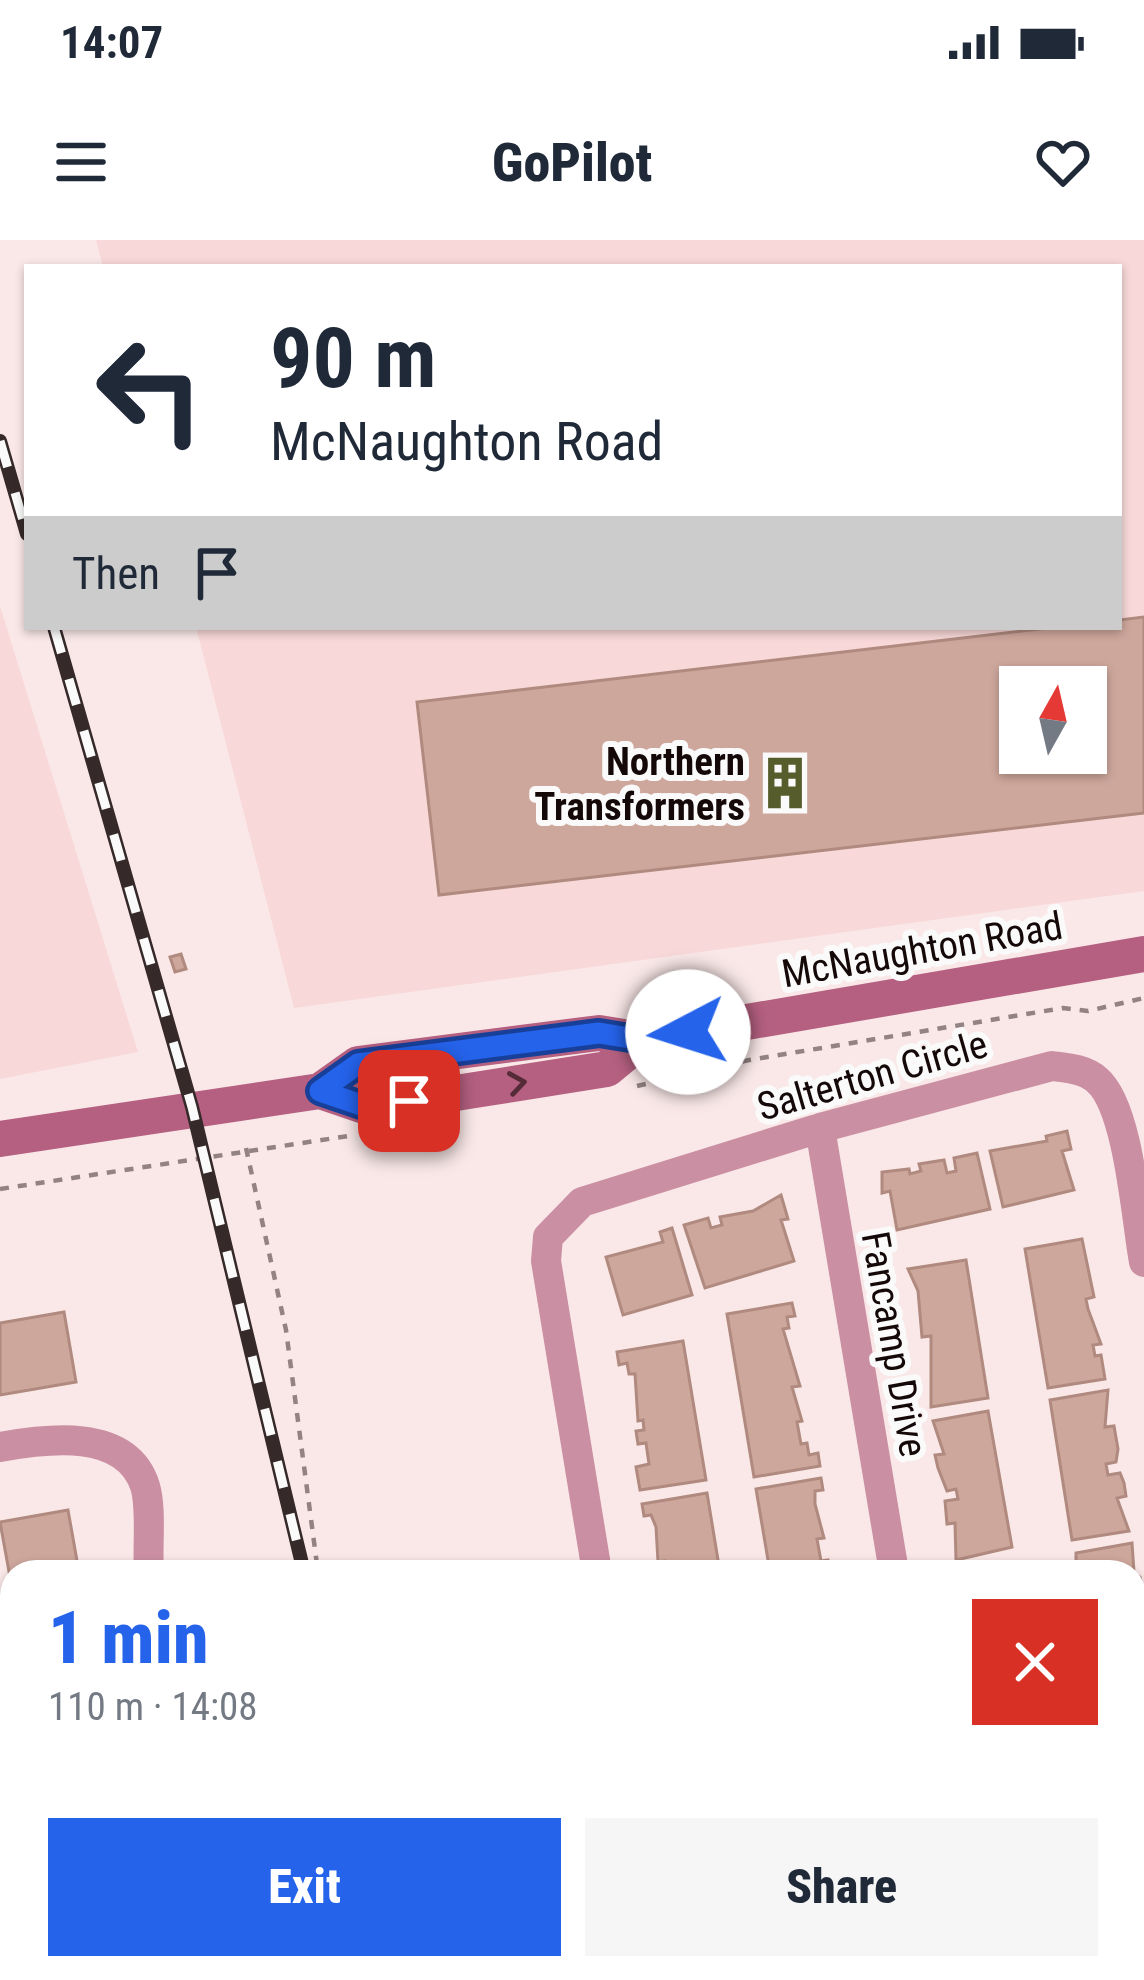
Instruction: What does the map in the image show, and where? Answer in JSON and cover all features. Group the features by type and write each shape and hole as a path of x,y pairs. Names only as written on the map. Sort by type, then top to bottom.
{"street":[{"name":"McNaughton Road","path":"0,1139 320,1091 367,1107 607,1069 642,1040 1144,954"},
{"name":"Salterton Circle","path":"595,1560 546,1261 548,1237 582,1202 820,1128 1052,1066 1073,1068 1096,1079 1113,1102 1144,1262"},
{"name":"Fancamp Drive","path":"820,1128 892,1560"},
{"path":"0,1447 83,1440 119,1454 145,1484 148,1560"}],"path":[{"path":"246,1148 286,1330 316,1560"}],"shaded area":[{"path":"96,240 1144,240 1144,891 294,1008 197,630 1122,630 1122,264 102,264"},
{"path":"0,606 138,1052 0,1079"}],"building":[{"name":"Northern Transformers","path":"1144,617 1144,813 439,895 417,702 1030,630 1122,630 1122,620"},
{"path":"181,954 186,969 175,972 170,957"},
{"path":"1067,1131 1071,1149 1062,1151 1074,1190 1003,1207 990,1151 1047,1141 1046,1136"},
{"path":"977,1153 990,1209 897,1230 890,1191 882,1193 882,1172 909,1169 910,1174 921,1171 919,1164 944,1160 947,1173 956,1171 954,1158"},
{"path":"781,1195 788,1219 781,1220 794,1261 705,1288 684,1225 708,1218 711,1228 722,1225 720,1217 753,1211"},
{"path":"672,1228 692,1295 623,1315 606,1257 663,1242 660,1232"},
{"path":"1082,1239 1094,1297 1086,1299 1101,1344 1093,1345 1095,1356 1101,1355 1105,1379 1048,1388 1025,1249"},
{"path":"966,1260 988,1398 931,1407 931,1336 922,1337 918,1291 908,1269"},
{"path":"792,1303 795,1316 787,1317 789,1328 783,1329 800,1386 792,1387 802,1421 797,1422 801,1444 807,1443 809,1455 818,1453 820,1466 754,1477 727,1314"},
{"path":"64,1312 76,1382 0,1395 0,1323"},
{"path":"683,1341 706,1480 640,1490 636,1467 649,1464 646,1443 638,1444 636,1431 644,1430 643,1420 638,1421 635,1374 629,1374 627,1363 619,1365 617,1352"},
{"path":"1108,1390 1105,1427 1114,1426 1118,1449 1116,1462 1106,1464 1108,1475 1120,1473 1124,1483 1126,1496 1117,1498 1129,1531 1072,1540 1050,1400"},
{"path":"988,1411 1012,1547 956,1560 955,1523 947,1524 945,1501 958,1499 956,1489 947,1491 938,1468 935,1455 944,1454 933,1421"},
{"path":"821,1478 823,1490 815,1491 824,1538 817,1539 821,1560 768,1560 756,1489"},
{"path":"707,1493 718,1560 658,1560 656,1527 651,1515 644,1516 642,1504"},
{"path":"68,1510 77,1560 7,1560 0,1522"},
{"path":"1132,1543 1133,1560 1076,1560 1076,1553"}],"railway":[{"path":"0,441 24,524"},
{"path":"55,630 192,1107 301,1560"}],"place":[{"name":"Northern Transformers","path":"785,783"}],"route":[{"path":"409,1101 367,1107 320,1091 358,1064 599,1033 642,1040 688,1032"}]}
